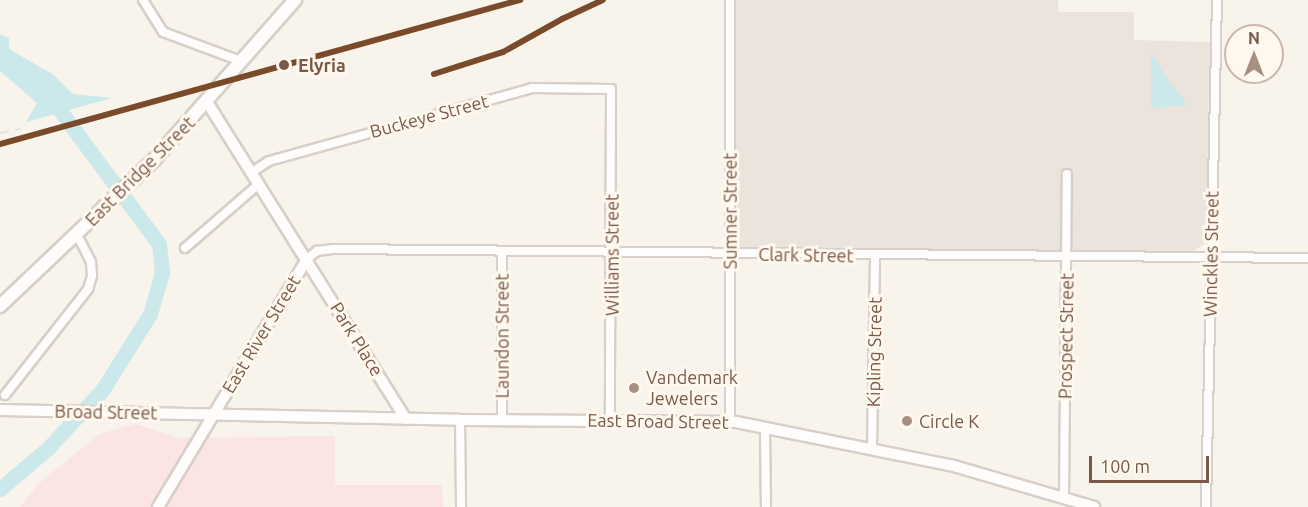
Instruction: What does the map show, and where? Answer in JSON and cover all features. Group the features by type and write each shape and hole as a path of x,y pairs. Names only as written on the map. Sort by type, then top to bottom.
{"main road":[{"name":"East Bridge Street","path":"0,306 153,161 295,0"}],"street":[{"path":"143,0 163,32 241,61"},
{"name":"Sumner Street","path":"730,0 730,422"},
{"name":"Winckles Street","path":"1206,507 1217,0"},
{"name":"Buckeye Street","path":"252,172 279,159 532,88 611,89"},
{"name":"Williams Street","path":"610,421 611,89"},
{"name":"East River Street","path":"158,507 307,259 207,102"},
{"name":"Prospect Street","path":"1067,174 1068,502"},
{"path":"185,248 259,184"},
{"path":"5,395 90,286 91,262 76,235"},
{"name":"Clark Street","path":"307,259 317,251 333,249 875,256 1308,258"},
{"name":"Laundon Street","path":"502,251 502,420"},
{"name":"Kipling Street","path":"872,449 875,256"},
{"name":"Park Place","path":"307,259 406,419"},
{"name":"Broad Street","path":"0,410 212,415"},
{"name":"East Broad Street","path":"212,415 730,422 954,466 1068,502 1094,507"},
{"path":"460,420 461,507"},
{"path":"765,428 766,507"}],"shaded area":[{"path":"735,0 1058,0 1058,12 1134,12 1134,40 1210,42 1204,244 1193,251 740,249 735,236"},
{"path":"135,424 181,438 335,436 335,485 442,485 443,507 20,507 38,484 99,434"}],"water":[{"path":"0,34 9,38 9,49 54,75 73,94 112,98 26,122 37,103 0,71"},
{"path":"1151,53 1169,81 1188,105 1151,108"}],"waterway":[{"path":"0,489 48,448 103,389 150,314 162,273 159,244 49,96"}],"railway":[{"path":"434,74 503,52 562,19 603,0"},
{"path":"0,133 21,129"}],"transit line":[{"path":"0,144 520,0"},
{"path":"434,74 503,52 562,19 603,0"}],"place":[{"name":"Elyria","path":"284,65"},
{"name":"Vandemark Jewelers","path":"634,388"},
{"name":"Circle K","path":"907,421"}]}
